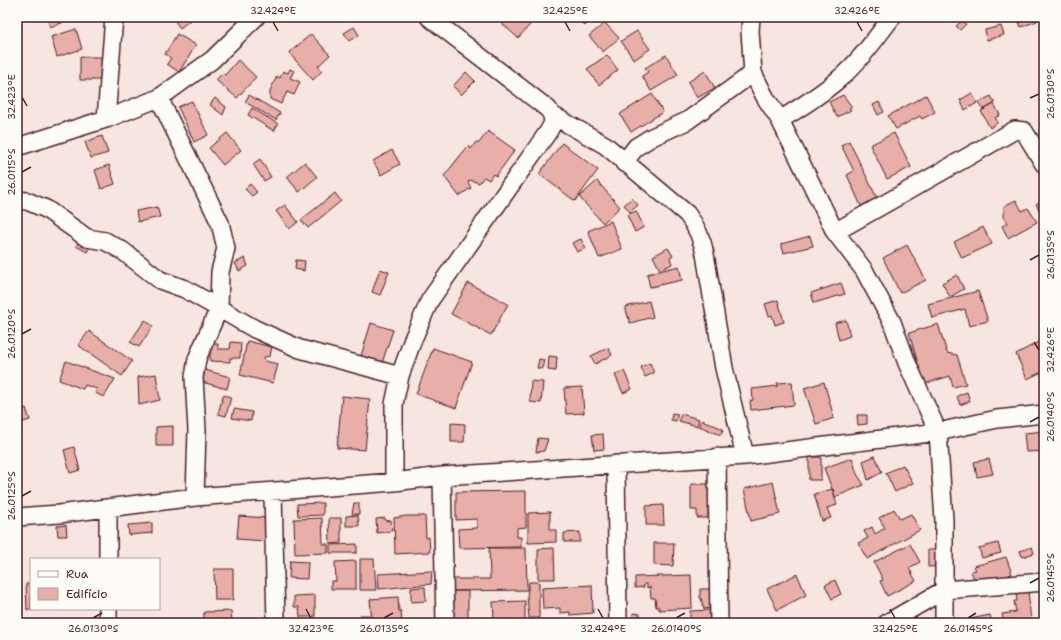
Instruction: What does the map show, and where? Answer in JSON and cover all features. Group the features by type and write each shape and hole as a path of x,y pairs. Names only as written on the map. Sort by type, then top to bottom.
{"street":[{"path":"106,119 114,17"},
{"path":"17,147 106,119 159,98 212,60 256,17"},
{"path":"430,17 548,109 552,115 605,146 687,214 702,236 724,368 745,456"},
{"path":"751,17 750,31 753,73 765,97 780,120 835,232 864,270 892,322 907,363 938,432 944,520 944,623"},
{"path":"780,120 821,94 842,77 867,49 892,17"},
{"path":"624,163 636,147 652,137 687,121 753,73"},
{"path":"159,98 220,223 226,248 220,272 219,308 198,359 194,377 197,430 194,497"},
{"path":"394,482 394,404 400,376 413,339 430,300 548,132 553,123 552,115"},
{"path":"835,232 1016,130 1024,131 1044,164"},
{"path":"17,200 27,201 46,209 86,238 105,241 123,251 160,280 185,289 256,329 300,349 400,376"},
{"path":"17,516 108,508 194,497 394,482 442,476 745,456 938,432 997,419 1044,414"},
{"path":"717,457 719,623"},
{"path":"616,464 618,623"},
{"path":"442,476 445,623"},
{"path":"273,492 276,623"},
{"path":"108,508 108,558"},
{"path":"887,623 944,590 1044,582"},
{"path":"108,610 108,623"}],"building":[{"path":"60,17 62,23 50,27 48,21"},
{"path":"172,17 194,17 180,28"},
{"path":"498,17 537,17 518,38 497,19"},
{"path":"574,17 592,17 585,26"},
{"path":"1017,17 1036,17 1037,21 1021,27"},
{"path":"962,21 966,24 960,30 956,26"},
{"path":"605,23 619,38 603,52 589,36"},
{"path":"1001,26 1004,35 987,40 985,30"},
{"path":"354,27 359,35 349,41 344,33"},
{"path":"76,29 82,49 57,57 51,37"},
{"path":"637,31 650,49 634,60 621,41"},
{"path":"177,34 196,45 179,72 167,64 171,58 165,54"},
{"path":"311,34 330,55 318,66 322,71 313,80 289,53"},
{"path":"607,55 618,70 599,85 587,69"},
{"path":"666,55 678,75 651,91 642,76 648,72 645,68"},
{"path":"80,57 102,57 102,80 80,80"},
{"path":"238,60 256,77 237,98 216,80 223,73 225,75"},
{"path":"290,69 294,71 290,78 300,82 294,95 287,92 281,104 270,99 270,91 277,76 280,78 283,71 288,73"},
{"path":"705,71 715,88 697,98 688,82"},
{"path":"466,72 475,81 461,95 453,86"},
{"path":"972,93 977,103 965,110 960,100"},
{"path":"652,94 663,112 631,132 620,114"},
{"path":"249,95 280,113 276,120 245,102"},
{"path":"843,95 852,107 849,108 851,110 837,117 829,102"},
{"path":"926,95 935,112 922,119 920,116 896,129 888,116"},
{"path":"991,96 995,103 983,110 979,102"},
{"path":"215,98 226,107 223,115 210,105"},
{"path":"192,101 208,135 194,142 178,107"},
{"path":"879,102 884,112 878,115 873,105"},
{"path":"994,104 1000,115 995,118 998,122 990,128 981,111"},
{"path":"252,108 278,124 274,131 248,115"},
{"path":"488,131 515,150 496,176 493,174 489,180 484,177 479,183 470,180 468,182 471,188 459,196 444,176 468,146 471,149 476,142 479,143"},
{"path":"227,133 241,150 223,165 209,148"},
{"path":"894,133 911,167 887,179 870,145"},
{"path":"102,136 108,153 91,158 85,142"},
{"path":"849,141 877,198 861,206 847,175 854,171 841,145"},
{"path":"562,143 598,170 575,201 539,174"},
{"path":"392,150 400,164 381,175 373,161"},
{"path":"260,159 271,177 264,181 253,164"},
{"path":"305,162 317,177 299,192 287,177"},
{"path":"109,165 115,184 101,189 95,170"},
{"path":"597,181 620,207 603,223 579,197"},
{"path":"250,184 257,192 252,196 245,189"},
{"path":"335,193 341,201 308,228 301,220"},
{"path":"632,198 638,205 630,212 624,205"},
{"path":"1044,199 1044,215 1042,215 1036,204"},
{"path":"1016,200 1022,211 1028,208 1037,222 1008,238 1002,226 1008,223 1004,217 1004,206"},
{"path":"285,205 298,222 289,229 276,211"},
{"path":"157,207 160,217 138,222 136,211"},
{"path":"636,211 644,227 635,232 627,215"},
{"path":"611,221 622,249 599,258 588,231"},
{"path":"983,227 992,244 962,258 954,242"},
{"path":"810,236 813,246 784,253 781,244"},
{"path":"81,239 91,245 87,252 76,246"},
{"path":"581,239 586,248 577,252 572,243"},
{"path":"907,245 926,280 900,293 883,258"},
{"path":"668,248 673,256 670,258 672,264 660,270 653,256"},
{"path":"245,258 248,266 239,271 235,263"},
{"path":"296,260 305,261 304,271 295,269"},
{"path":"679,266 682,280 650,287 647,274"},
{"path":"380,269 389,272 380,295 372,292"},
{"path":"957,275 964,289 950,297 942,283"},
{"path":"468,283 508,304 491,335 451,314"},
{"path":"841,283 845,294 814,303 811,293"},
{"path":"978,291 988,321 969,326 965,309 932,318 928,304"},
{"path":"778,300 784,322 775,325 772,315 769,316 765,304"},
{"path":"649,301 653,317 630,323 625,307"},
{"path":"145,320 153,326 139,347 130,342"},
{"path":"846,320 850,336 839,340 835,323"},
{"path":"371,323 393,330 382,363 361,356"},
{"path":"938,324 947,353 957,355 966,384 953,387 950,376 924,384 909,333"},
{"path":"89,331 132,361 122,376 78,345"},
{"path":"1044,339 1044,371 1027,379 1016,354"},
{"path":"247,341 272,347 270,356 264,357 265,361 278,364 273,383 240,375"},
{"path":"231,342 241,343 240,358 230,358 230,362 210,361 210,344 218,344 218,349 230,349"},
{"path":"433,348 472,362 456,408 416,394"},
{"path":"608,348 612,355 595,364 591,356"},
{"path":"549,356 557,357 556,371 548,370"},
{"path":"539,359 544,360 542,369 537,368"},
{"path":"66,361 115,379 104,397 95,393 97,389 85,385 83,389 59,380"},
{"path":"650,363 654,373 645,377 641,367"},
{"path":"205,370 230,377 227,389 202,382"},
{"path":"624,371 632,389 623,393 615,375"},
{"path":"156,374 160,400 139,405 138,377"},
{"path":"531,381 543,382 541,403 530,402"},
{"path":"792,382 794,405 751,410 750,401 753,400 752,389 778,386 777,383"},
{"path":"824,382 834,418 816,424 804,388"},
{"path":"582,387 584,413 566,414 564,388"},
{"path":"967,392 970,401 960,405 957,396"},
{"path":"223,395 231,397 226,416 218,414"},
{"path":"342,396 370,399 365,450 337,448"},
{"path":"26,408 30,420 17,424 17,411"},
{"path":"234,409 252,412 251,421 232,418"},
{"path":"672,413 678,414 676,421 671,420"},
{"path":"681,414 699,419 697,426 679,421"},
{"path":"857,415 867,415 867,424 858,425"},
{"path":"702,420 723,429 721,435 699,426"},
{"path":"451,423 465,424 464,442 451,442"},
{"path":"173,426 173,446 156,446 156,427"},
{"path":"1044,431 1044,451 1026,452 1024,433"},
{"path":"603,434 604,449 594,450 592,435"},
{"path":"538,438 548,439 544,451 536,452"},
{"path":"74,447 80,470 70,473 64,450"},
{"path":"875,456 882,472 868,480 863,461"},
{"path":"809,457 821,457 821,480 809,480"},
{"path":"852,458 857,474 864,485 835,497 824,468"},
{"path":"989,459 993,474 977,477 974,462"},
{"path":"903,465 913,483 895,492 886,473"},
{"path":"773,482 780,514 751,521 744,489"},
{"path":"691,484 711,484 710,511 708,511 708,518 697,518 697,510 691,510"},
{"path":"833,489 837,505 827,508 831,518 822,521 814,494"},
{"path":"526,491 526,527 517,528 517,537 521,537 521,547 459,548 458,529 477,528 477,519 456,520 456,492"},
{"path":"323,503 323,515 298,516 297,504"},
{"path":"354,503 359,503 359,514 352,514"},
{"path":"663,505 664,525 646,525 646,506"},
{"path":"894,509 900,519 911,514 920,530 867,559 858,543 868,538 864,531 872,527 875,534 885,528 879,518"},
{"path":"550,512 550,530 556,530 556,542 528,543 528,513"},
{"path":"358,515 359,526 346,526 346,516"},
{"path":"239,516 267,518 265,541 237,539"},
{"path":"406,516 425,516 426,538 429,537 430,552 395,554 394,518"},
{"path":"322,518 323,544 328,544 328,553 295,554 294,519"},
{"path":"329,518 341,518 341,543 330,544"},
{"path":"385,518 386,521 391,520 392,531 377,533 376,519"},
{"path":"152,523 152,533 129,535 128,525"},
{"path":"66,525 67,536 58,536 57,526"},
{"path":"580,532 580,542 564,542 564,533"},
{"path":"654,543 674,543 673,566 654,565"},
{"path":"998,543 1001,553 982,558 979,548"},
{"path":"357,544 357,553 330,553 330,545"},
{"path":"910,544 920,562 909,568 916,581 887,596 880,581 883,580 874,562"},
{"path":"1032,547 1034,553 1022,557 1020,551"},
{"path":"489,548 526,548 527,590 452,591 452,579 490,579"},
{"path":"554,548 555,579 538,579 538,549"},
{"path":"928,550 942,550 943,566 928,567"},
{"path":"1006,557 1012,574 980,584 978,578 974,579 971,571 976,570 974,566"},
{"path":"360,559 374,559 376,590 360,590"},
{"path":"290,561 308,562 307,579 289,578"},
{"path":"356,561 356,589 331,589 331,581 336,581 335,562"},
{"path":"214,569 233,569 233,600 215,600"},
{"path":"432,571 431,584 379,589 378,574"},
{"path":"797,574 806,595 777,610 767,589"},
{"path":"691,575 692,608 659,610 659,607 656,607 655,598 651,598 650,587 647,588 647,584 644,584 644,587 635,588 635,577"},
{"path":"835,580 841,594 832,599 825,585"},
{"path":"529,582 539,582 539,618 529,618 527,596"},
{"path":"26,584 30,584 30,610 27,610"},
{"path":"592,585 593,613 570,615 570,612 560,613 560,608 543,609 542,588"},
{"path":"425,587 426,601 411,602 411,588"},
{"path":"700,589 711,589 711,608 704,609 700,598"},
{"path":"1028,590 1031,622 1004,623 1002,614 1016,612 1014,601 1017,601 1016,591"},
{"path":"452,591 468,591 468,623 452,623"},
{"path":"315,595 315,617 300,617 299,607 294,607 294,596"},
{"path":"398,597 399,611 401,611 402,622 372,623 370,599"},
{"path":"525,601 525,623 490,623 490,619 494,619 493,602"},
{"path":"712,610 713,623 690,623 690,611"},
{"path":"231,611 232,623 204,623 204,612"},
{"path":"633,613 640,614 639,623 632,623"},
{"path":"913,613 918,623 895,623"},
{"path":"360,615 369,615 369,623 360,623"},
{"path":"990,615 992,623 971,623 970,619"}]}
